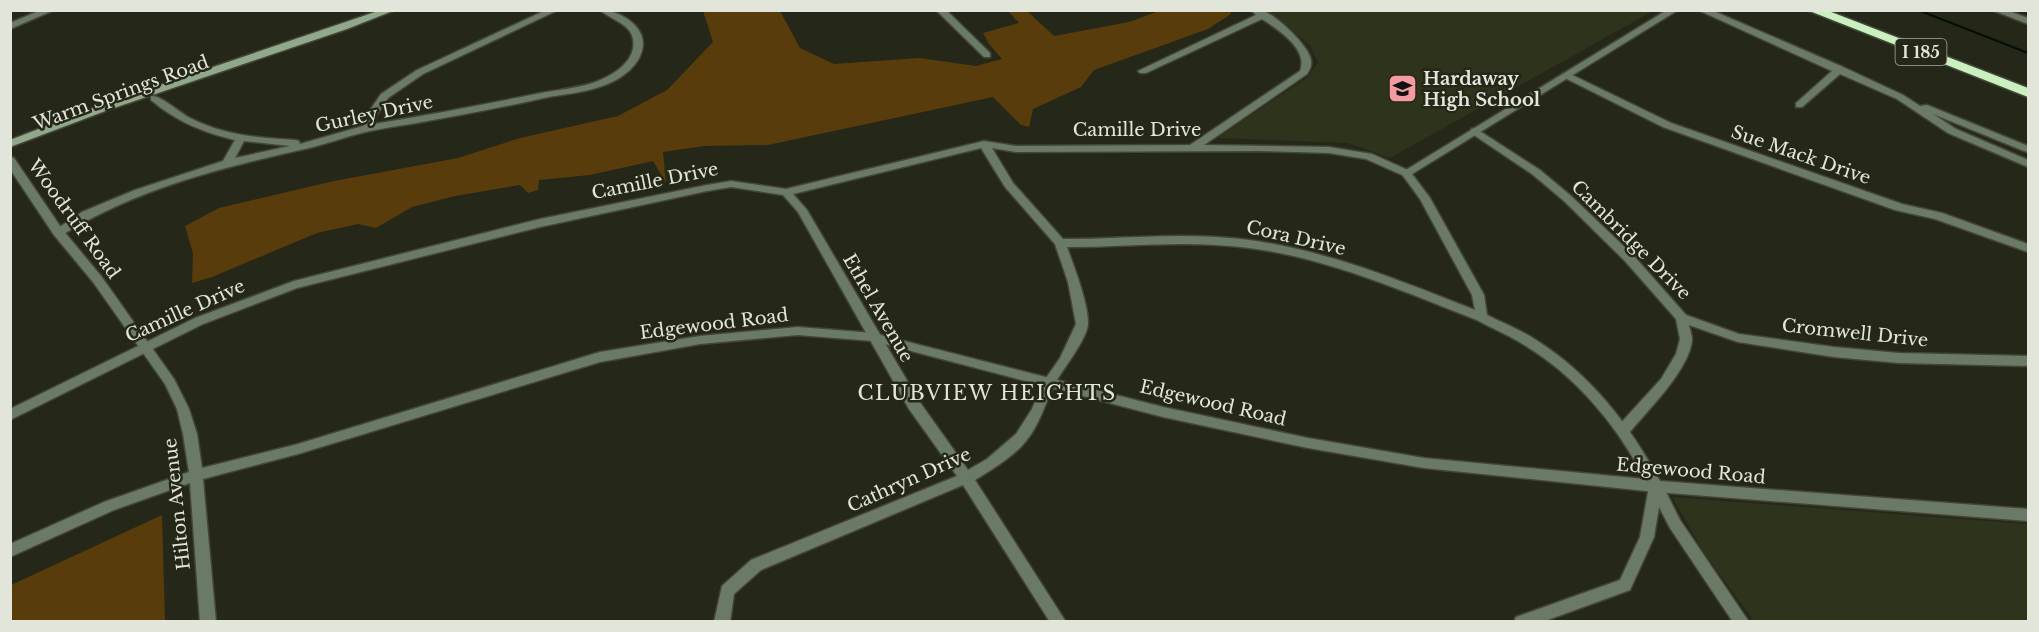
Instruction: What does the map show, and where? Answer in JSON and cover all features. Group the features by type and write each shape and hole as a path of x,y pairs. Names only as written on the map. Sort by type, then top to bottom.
{"highway":[{"name":"I 185","path":"1814,10 2028,93"},
{"name":"I 185","path":"1836,10 2028,84"}],"main road":[{"name":"Warm Springs Road","path":"10,144 87,112 242,63 391,10"},
{"name":"Warm Springs Road","path":"10,152 220,75 242,63"}],"street":[{"path":"10,26 50,10"},
{"path":"368,129 371,116 384,96 420,72 554,10"},
{"name":"Gurley Drive","path":"58,232 86,215 139,192 227,163 368,129 600,84 623,71 631,64 638,51 638,38 632,27 604,10"},
{"path":"940,10 987,56"},
{"path":"1480,317 1478,295 1425,198 1406,172 1674,10"},
{"path":"1702,10 1900,97 2028,149"},
{"path":"1996,10 2028,21"},
{"path":"1143,71 1259,13 1304,52 1308,62 1304,72 1192,148"},
{"path":"1799,105 1840,69"},
{"name":"Sue Mack Drive","path":"1568,76 1667,125 1899,207 1938,216 2027,246"},
{"path":"1900,97 1952,131 2028,164"},
{"path":"154,98 175,116 203,128 240,139 312,144"},
{"name":"Cambridge Drive","path":"1475,130 1536,172 1567,198 1629,258 1682,318 1686,339 1682,355 1665,382 1624,429"},
{"path":"227,163 240,139"},
{"name":"Camille Drive","path":"10,415 199,321 294,285 551,221 731,184 786,192 984,144 1016,149 1329,150 1368,156 1406,172"},
{"name":"Cathryn Drive","path":"722,621 727,591 756,566 966,478 992,463 1021,438 1038,411 1050,381 1065,360 1082,324 1074,282 1060,243 1009,185 984,144"},
{"name":"Woodruff Road","path":"10,160 58,232 97,279 109,298"},
{"name":"Ethel Avenue","path":"786,192 808,220 914,405 966,478 1059,621"},
{"name":"Cora Drive","path":"1060,243 1120,244 1180,240 1242,243 1290,252 1380,278 1480,317 1529,342 1574,373 1624,429 1676,524 1742,621"},
{"name":"Hilton Avenue","path":"109,298 170,382 183,410 190,434 196,475 208,621"},
{"name":"Cromwell Drive","path":"1682,318 1738,338 1834,352 1899,358 2028,361"},
{"name":"Edgewood Road","path":"10,551 109,506 196,475 298,449 600,357 700,340 798,332 873,337 1163,412 1308,443 1424,463 1656,486 2028,516"},
{"path":"1521,621 1625,585 1647,537 1656,486"}],"shaded area":[{"path":"703,11 780,11 800,48 834,64 919,58 976,66 1002,59 983,33 1019,23 1008,11 1027,11 1054,36 1129,22 1159,11 1230,11 1231,14 1208,29 1094,70 1081,87 1033,109 1029,127 1021,125 993,97 768,145 704,146 663,152 666,183 653,161 590,175 539,180 538,190 528,193 520,185 455,196 412,207 376,228 358,224 317,233 212,277 192,283 193,253 185,226 219,208 334,181 458,158 520,138 618,116 667,90 713,42"},
{"name":"Hardaway High School","path":"1266,11 1653,11 1390,158 1348,143 1217,138 1308,77 1318,62 1310,45"},
{"path":"1672,497 2028,524 2028,621 1754,621 1704,553"},
{"path":"162,515 165,621 11,621 11,585"}],"waterway":[{"path":"1918,10 2028,53"}],"place":[{"name":"Hardaway High School","path":"1402,89"}],"district":[{"name":"CLUBVIEW HEIGHTS","path":"987,393"}]}
